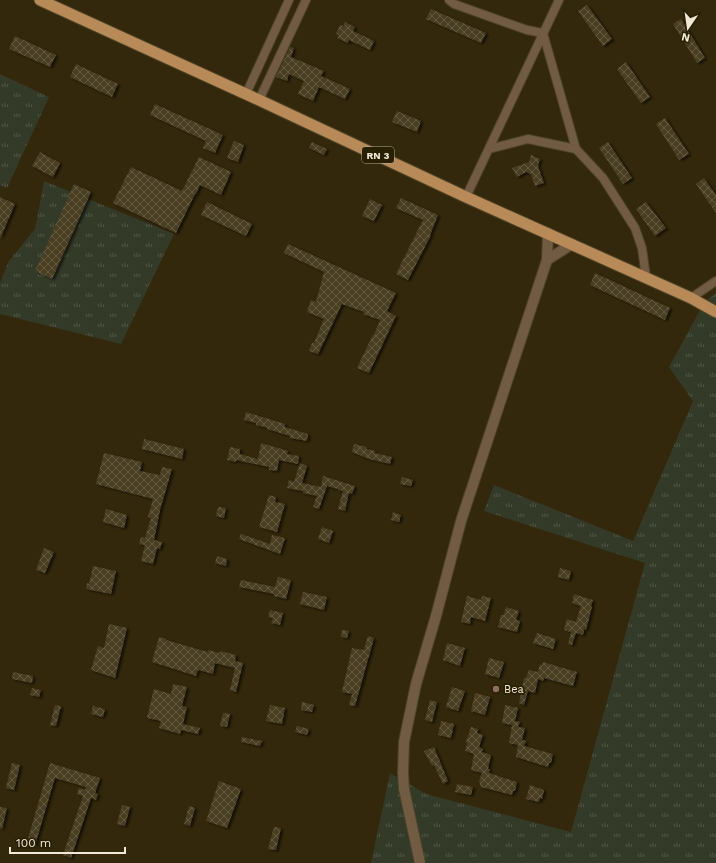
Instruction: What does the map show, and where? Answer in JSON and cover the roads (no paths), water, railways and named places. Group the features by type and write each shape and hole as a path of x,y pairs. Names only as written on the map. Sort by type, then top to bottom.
{"main road":[{"name":"RN 3","path":"40,0 466,197 646,277 691,298 716,312"}],"street":[{"path":"246,94 289,0"},
{"path":"259,100 306,0"},
{"path":"449,0 454,4 528,30 543,33"},
{"path":"466,197 559,0"},
{"path":"543,33 576,149 603,178 635,228 642,248 646,277"},
{"path":"267,47 281,53"},
{"path":"488,149 528,139 576,149"},
{"path":"420,863 407,804 403,773 404,742 415,692 461,522 547,260 548,233"},
{"path":"547,260 572,244"},
{"path":"691,298 716,281"}],"place":[{"name":"Bea","path":"496,689"}]}
